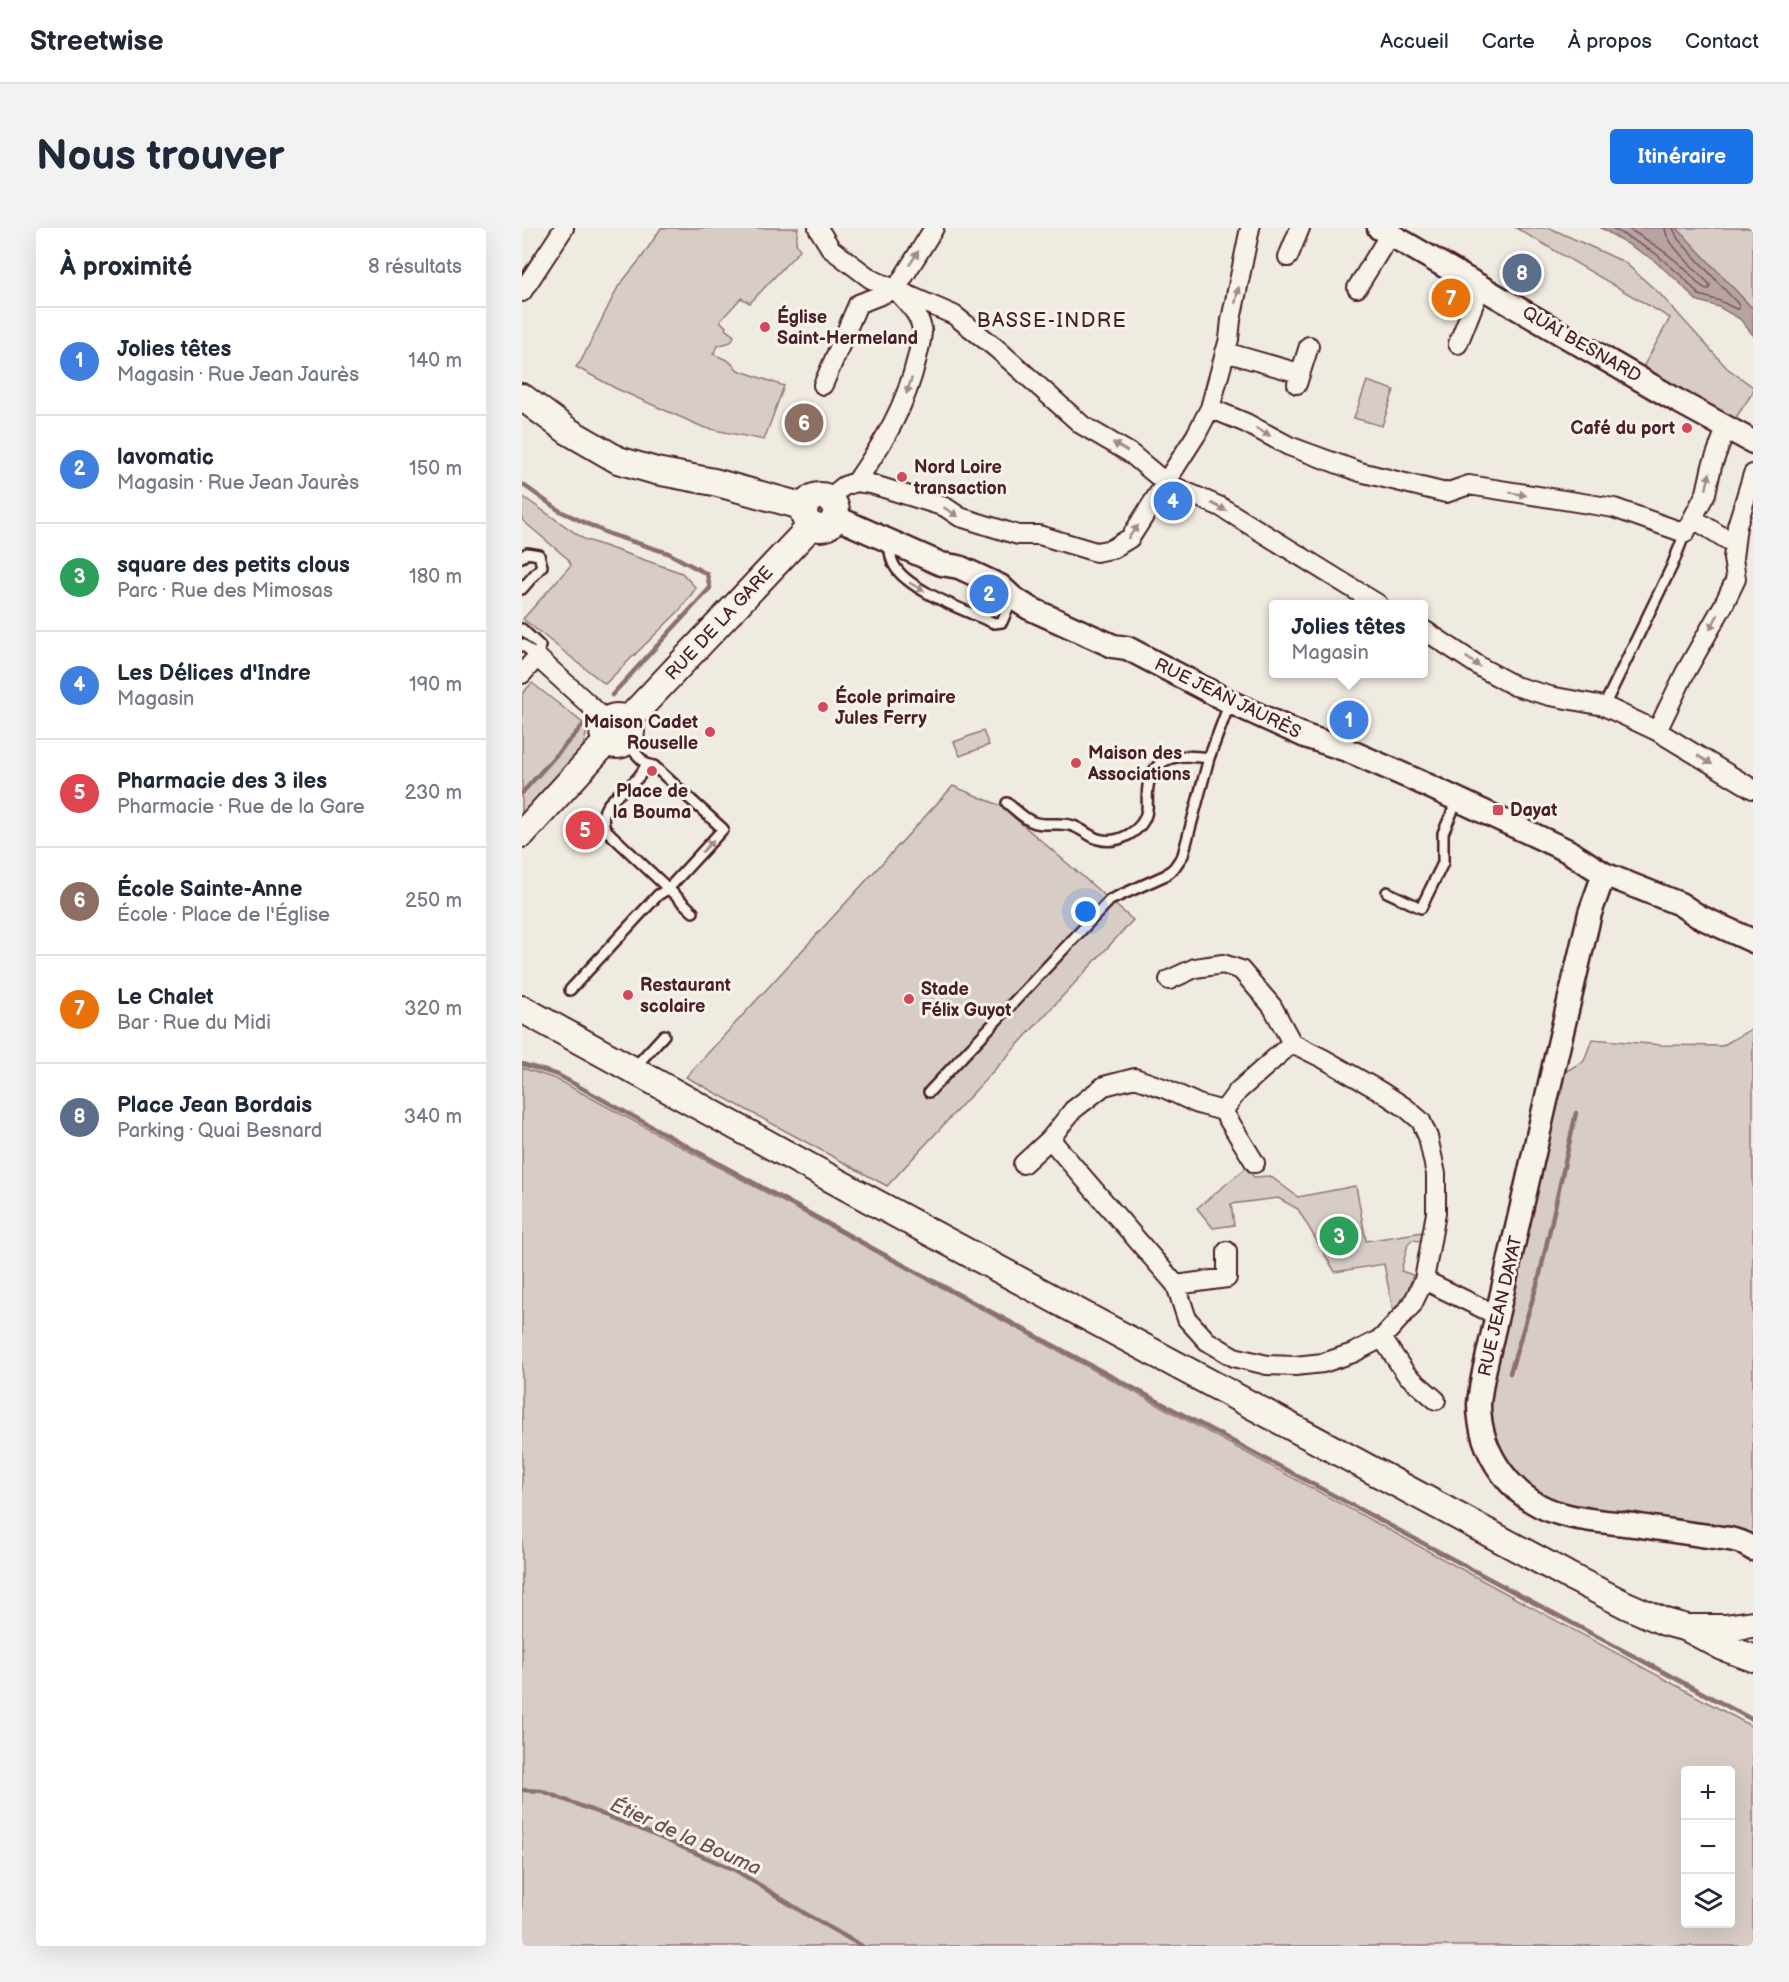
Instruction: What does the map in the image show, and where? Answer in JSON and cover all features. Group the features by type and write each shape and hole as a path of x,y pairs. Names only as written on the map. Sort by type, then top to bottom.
{"main road":[{"path":"522,398 568,430 618,460 656,471 714,482 820,512"},
{"name":"RUE DE LA GARE","path":"522,834 820,512"},
{"path":"526,1014 1626,1605 1665,1622 1688,1628 1723,1647 1753,1657 1753,1636"},
{"path":"1688,1628 1725,1628 1753,1624"}],"street":[{"path":"522,292 564,228"},
{"path":"818,228 831,249 871,279 954,315 970,326 1082,425 1130,453 1166,483 1221,507 1372,600"},
{"path":"824,385 858,304 896,290 934,228"},
{"path":"820,512 844,486 856,482 871,484 945,507 960,518 1018,535 1039,535 1096,552 1112,549 1130,538 1196,435 1210,408 1225,352 1250,228"},
{"path":"1288,257 1300,228"},
{"path":"1358,288 1385,231"},
{"name":"QUAI BESNARD","path":"1385,231 1753,442"},
{"path":"1458,344 1481,286"},
{"path":"856,482 897,418 912,380 922,329 915,311 896,290"},
{"path":"1225,352 1298,379 1309,346"},
{"path":"1210,408 1246,423 1289,446 1360,472 1446,493 1469,485 1614,508 1690,526 1734,544"},
{"path":"1690,526 1706,494 1712,466 1726,428"},
{"path":"1657,731 1685,673 1736,579 1734,544 1737,526 1753,474"},
{"name":"RUE JEAN JAURÈS","path":"820,512 941,564 959,567 1000,586 1013,598 1056,621 1113,646 1127,648 1230,702 1305,736 1347,750 1420,782 1456,801 1568,851 1604,874 1680,904 1698,916 1753,941"},
{"path":"1428,633 1482,669 1515,686 1550,696 1604,706 1657,731 1753,789"},
{"path":"522,674 537,657 617,731"},
{"name":"RUE JEAN DAYAT","path":"1604,874 1590,913 1558,1046 1481,1388 1480,1412 1488,1449 1497,1466 1511,1484 1531,1500 1561,1514 1730,1539 1753,1549"},
{"path":"1050,1139 1176,1285 1187,1319 1207,1341 1234,1357 1268,1365 1295,1366 1323,1363 1353,1353 1382,1338 1412,1305 1424,1280 1436,1212 1436,1174 1428,1137 1421,1120 1406,1107 1380,1091 1292,1043 1272,1006 1241,970 1223,964 1195,968 1169,980"},
{"path":"1223,1111 1238,1091 1292,1043"},
{"path":"1023,1164 1050,1139 1073,1110 1104,1086 1135,1078 1198,1104 1223,1111 1255,1163"},
{"path":"1176,1285 1227,1278 1227,1251"},
{"path":"1424,1280 1498,1316"},
{"path":"1382,1338 1406,1374 1436,1400"}],"lane":[{"path":"1604,706 1690,526"},
{"path":"889,540 890,556 895,567 908,582 925,591 994,623 1002,622 1013,598"},
{"path":"522,557 526,553 539,555 542,566 522,589"},
{"path":"522,629 540,646 537,657 522,644"},
{"path":"929,1092 1110,900 1166,875 1179,862 1183,855 1209,758 1230,702"},
{"path":"570,990 723,829 654,766 646,764 617,731"},
{"path":"1007,803 1033,823 1072,825 1097,838 1120,839 1131,834 1142,823 1147,811 1149,780 1156,769 1168,759 1184,755 1209,758"},
{"path":"646,764 643,774 634,784 621,790 605,809 602,820 605,829 693,912"},
{"path":"1387,892 1421,908 1443,862 1443,833 1456,801"},
{"path":"632,1070 664,1035"}],"shaded area":[{"path":"661,228 798,228 796,243 800,250 750,303 741,298 720,321 726,327 725,329 734,336 731,342 718,346 713,354 729,361 738,370 784,386 764,440 705,428 617,389 576,367 618,287"},
{"path":"1516,228 1550,228 1624,262 1659,293 1727,368 1753,387 1753,392 1733,422 1642,369 1670,318"},
{"path":"1677,228 1753,228 1753,309 1682,235"},
{"path":"1367,381 1394,390 1382,426 1354,418"},
{"path":"522,496 584,539 682,573 696,588 679,611 605,684 523,619 571,565 568,559 522,520"},
{"path":"532,683 588,727 581,753 522,816 522,694"},
{"path":"983,731 989,745 960,756 954,742"},
{"name":"Stade Félix Guyot","path":"953,786 1001,806 1133,920 887,1186 686,1077"},
{"path":"1753,1028 1753,1539 1573,1511 1538,1497 1512,1475 1495,1446 1487,1395 1561,1074 1584,1061 1592,1039 1662,1045 1722,1046"},
{"path":"522,1068 556,1079 1753,1727 1753,1946 522,1946"},
{"path":"1246,1168 1254,1177 1270,1176 1298,1197 1356,1186 1366,1241 1423,1232 1421,1241 1412,1240 1408,1244 1401,1271 1413,1275 1407,1292 1393,1311 1384,1264 1335,1272 1298,1209 1278,1198 1231,1204 1234,1225 1213,1228 1197,1208"}],"water":[{"path":"1601,228 1677,228 1753,309 1753,335 1740,319 1719,307 1696,300 1651,258"}],"waterway":[{"path":"522,484 560,511 609,534 668,553 707,574 710,588 612,695"},
{"path":"522,793 585,723"},
{"path":"522,1064 558,1075 883,1254 1753,1720"},
{"path":"1510,1373 1539,1278 1576,1113"},
{"name":"Étier de la Bouma","path":"522,1790 542,1791 638,1828 737,1871 862,1946"}],"place":[{"name":"Place Jean Bordais","path":"1522,273"},
{"name":"Le Chalet","path":"1451,298"},
{"name":"Église Saint-Hermeland","path":"765,327"},
{"name":"École Sainte-Anne","path":"804,423"},
{"name":"Café du port","path":"1687,428"},
{"name":"Nord Loire transaction","path":"902,477"},
{"name":"Les Délices d'Indre","path":"1173,501"},
{"name":"lavomatic","path":"989,594"},
{"name":"École primaire Jules Ferry","path":"823,707"},
{"name":"Jolies têtes","path":"1349,720"},
{"name":"Maison Cadet Rouselle","path":"710,732"},
{"name":"Maison des Associations","path":"1076,763"},
{"name":"Place de la Bouma","path":"652,771"},
{"name":"Dayat","path":"1498,810"},
{"name":"Pharmacie des 3 iles","path":"585,830"},
{"name":"Restaurant scolaire","path":"628,995"},
{"name":"Stade Félix Guyot","path":"909,999"},
{"name":"square des petits clous","path":"1339,1236"}],"district":[{"name":"BASSE-INDRE","path":"1052,320"}]}
